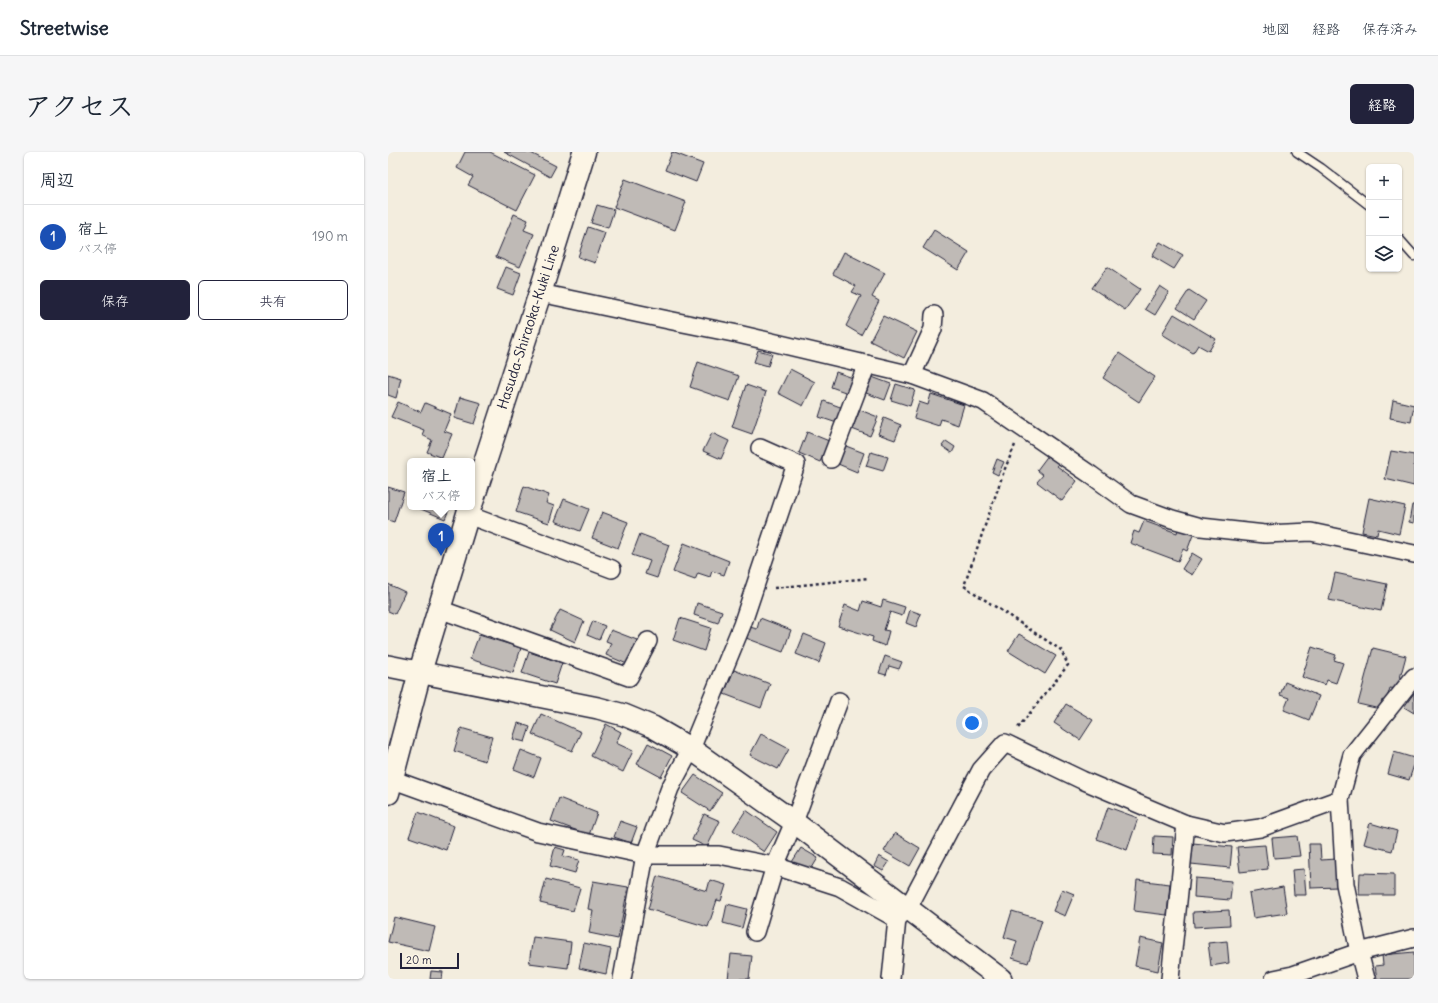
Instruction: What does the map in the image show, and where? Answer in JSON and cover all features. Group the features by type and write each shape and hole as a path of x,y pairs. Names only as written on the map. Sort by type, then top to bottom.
{"main road":[{"name":"Hasuda-Shiraoka-Kuki Line","path":"475,493 584,152"},
{"name":"Hasuda-Shiraoka-Kuki Line","path":"390,786 420,672 469,510"}],"street":[{"path":"540,293 673,322 738,334 912,375 983,401 1092,475 1131,504 1172,519 1201,527 1265,534 1311,532 1414,554"},
{"path":"912,375 933,329 934,315"},
{"path":"831,459 867,364"},
{"path":"622,979 645,855 670,788 692,750 742,625 796,464 760,448"},
{"path":"475,510 612,569"},
{"path":"439,609 629,677 648,640"},
{"path":"388,666 591,706 617,713 653,727 692,750 794,822 902,914 1002,979"},
{"path":"1366,979 1344,884 1340,799 1352,755 1414,677"},
{"path":"755,932 775,866 794,822 839,701"},
{"path":"891,979 902,914 981,770 1006,743 1082,780 1186,824 1225,833 1260,828 1340,799"},
{"path":"390,786 538,832 645,855 719,855 775,866 840,887 902,914"},
{"path":"1170,979 1186,824"},
{"path":"1274,979 1293,975 1359,952 1414,938"}],"lane":[{"path":"1297,152 1321,168 1366,203"},
{"path":"1402,242 1414,256"}],"path":[{"path":"1006,743 1068,665 1061,650 964,586 1004,471 1022,428"},
{"path":"753,591 869,578"}],"building":[{"path":"465,152 490,152 535,175 517,210 468,185 473,177 457,168"},
{"path":"504,152 529,152 556,166 550,177"},
{"path":"672,152 703,164 696,182 665,170"},
{"path":"625,179 686,202 675,230 614,207"},
{"path":"597,205 614,210 608,228 591,223"},
{"path":"514,214 528,220 524,230 534,234 520,267 496,257"},
{"path":"588,227 605,233 595,263 578,257"},
{"path":"934,230 969,252 958,270 923,248"},
{"path":"1160,242 1183,255 1174,269 1152,256"},
{"path":"844,252 885,273 872,297 879,301 861,335 846,326 861,296 852,292 856,286 833,274"},
{"path":"506,267 521,273 513,295 497,289"},
{"path":"1107,267 1140,289 1125,310 1092,288"},
{"path":"1160,286 1169,292 1155,315 1145,309"},
{"path":"1189,290 1206,301 1194,319 1177,308"},
{"path":"1174,314 1216,339 1209,351 1198,345 1193,353 1162,334"},
{"path":"883,316 917,332 904,358 870,341"},
{"path":"758,350 772,354 768,366 754,362"},
{"path":"1119,353 1155,377 1139,402 1103,378"},
{"path":"698,362 739,376 730,401 690,387"},
{"path":"790,369 815,382 803,406 778,393"},
{"path":"836,372 853,378 848,393 831,387"},
{"path":"388,374 401,378 396,398 388,395"},
{"path":"872,377 891,384 885,400 866,393"},
{"path":"896,384 915,390 910,406 891,400"},
{"path":"746,385 766,392 752,434 732,427"},
{"path":"931,394 964,405 958,425 941,419 939,426 914,418 919,402 928,405"},
{"path":"460,397 481,403 474,424 454,418"},
{"path":"1393,400 1414,405 1411,422 1390,418"},
{"path":"824,401 843,408 837,423 819,417"},
{"path":"398,402 421,412 425,403 451,414 444,431 452,434 442,458 427,452 432,440 422,435 424,430 391,417"},
{"path":"860,410 878,417 870,436 852,429"},
{"path":"884,418 901,425 895,440 878,434"},
{"path":"807,432 829,441 820,462 799,453"},
{"path":"712,433 729,441 721,459 703,451"},
{"path":"946,441 955,447 952,453 942,446"},
{"path":"846,446 864,453 857,472 838,464"},
{"path":"1391,451 1414,455 1414,486 1385,479"},
{"path":"871,452 888,457 883,471 866,466"},
{"path":"1049,454 1060,462 1057,466 1077,481 1062,501 1037,482 1043,475 1037,470"},
{"path":"997,459 1004,462 998,475 992,472"},
{"path":"524,486 549,495 546,503 554,506 549,523 516,512"},
{"path":"388,487 404,492 394,522 388,520"},
{"path":"1369,498 1405,506 1399,534 1378,529 1377,535 1362,532"},
{"path":"564,499 589,509 580,531 555,521"},
{"path":"1412,505 1414,505 1414,523 1409,522"},
{"path":"423,510 449,510 445,519"},
{"path":"602,512 628,522 618,548 592,538"},
{"path":"1144,521 1177,533 1178,529 1193,535 1187,551 1183,549 1178,561 1130,543 1134,531 1139,533"},
{"path":"640,534 669,545 657,578 645,574 650,561 632,555"},
{"path":"684,543 729,561 724,575 712,571 710,577 698,573 695,580 673,572"},
{"path":"1192,553 1202,559 1192,575 1182,569"},
{"path":"1335,573 1387,584 1381,611 1329,600"},
{"path":"388,584 405,592 395,614 388,611"},
{"path":"883,600 905,607 902,616 890,612 884,630 889,631 885,646 872,641 873,637 838,626 845,605 860,611 863,601 881,607"},
{"path":"697,603 722,611 718,623 694,615"},
{"path":"560,610 584,621 575,642 550,630"},
{"path":"910,610 921,614 916,627 906,623"},
{"path":"680,618 711,628 704,651 673,640"},
{"path":"760,618 791,630 783,652 746,638 750,627 757,629"},
{"path":"593,621 605,626 599,640 587,635"},
{"path":"611,630 637,640 627,664 606,655 611,643 606,641"},
{"path":"804,634 826,643 819,663 796,654"},
{"path":"1019,634 1056,656 1045,674 1008,651"},
{"path":"479,635 521,648 513,673 470,659"},
{"path":"1312,647 1336,655 1334,660 1343,663 1336,683 1327,680 1325,685 1302,677"},
{"path":"1373,648 1406,656 1397,689 1390,688 1386,702 1382,700 1380,709 1358,704"},
{"path":"529,652 562,663 555,684 522,673"},
{"path":"885,656 902,662 899,669 889,666 886,675 879,673"},
{"path":"734,670 770,684 761,708 724,694"},
{"path":"1285,682 1319,696 1309,720 1284,710 1289,698 1280,695"},
{"path":"1414,693 1414,713 1404,707"},
{"path":"1066,704 1093,720 1080,740 1054,723"},
{"path":"541,714 581,732 572,751 532,734"},
{"path":"518,723 530,727 525,742 513,739"},
{"path":"606,724 621,732 616,743 633,751 623,772 591,756"},
{"path":"461,728 492,737 485,761 454,751"},
{"path":"761,734 789,749 778,769 750,755"},
{"path":"648,743 672,756 661,777 637,764"},
{"path":"521,750 541,758 534,777 514,769"},
{"path":"1394,752 1414,758 1414,765 1409,780 1388,774"},
{"path":"695,775 722,793 710,811 682,793"},
{"path":"559,798 597,813 589,835 551,821"},
{"path":"1108,807 1138,818 1127,850 1097,839"},
{"path":"746,810 777,832 764,852 733,830"},
{"path":"418,812 454,826 446,850 409,837"},
{"path":"704,814 720,821 707,847 692,840"},
{"path":"620,821 637,827 631,843 614,837"},
{"path":"1370,823 1397,831 1392,851 1364,844"},
{"path":"895,833 920,848 910,866 884,851"},
{"path":"1154,836 1173,837 1172,855 1153,854"},
{"path":"1297,836 1300,856 1274,858 1272,838"},
{"path":"1193,843 1232,847 1230,868 1191,864"},
{"path":"1309,844 1320,844 1321,860 1337,859 1338,887 1311,888"},
{"path":"1265,845 1268,869 1240,872 1237,847"},
{"path":"555,847 565,850 563,856 579,860 575,873 550,866"},
{"path":"801,848 818,858 809,873 792,862"},
{"path":"879,856 889,862 883,871 874,866"},
{"path":"1304,869 1306,895 1294,895 1292,870"},
{"path":"1360,873 1394,874 1394,895 1359,895"},
{"path":"657,876 707,891 710,880 726,885 721,901 717,900 708,927 648,909"},
{"path":"1195,878 1232,881 1230,900 1194,897"},
{"path":"546,879 580,888 573,911 540,903"},
{"path":"1137,880 1170,884 1167,915 1134,911"},
{"path":"593,881 628,887 618,939 589,933 593,910 588,909"},
{"path":"1283,887 1287,913 1253,918 1249,893"},
{"path":"1062,889 1074,894 1065,916 1053,911"},
{"path":"727,904 747,909 742,928 723,923"},
{"path":"1229,910 1230,925 1194,927 1193,912"},
{"path":"1012,911 1042,920 1028,963 1012,958 1017,941 1004,937"},
{"path":"394,917 435,927 429,951 388,942"},
{"path":"533,937 571,942 568,968 529,963"},
{"path":"1140,938 1163,943 1158,971 1135,966"},
{"path":"1227,941 1229,963 1211,966 1208,943"},
{"path":"584,943 611,949 606,974 579,968"},
{"path":"1414,952 1414,979 1377,979 1375,966 1383,965 1382,955"},
{"path":"731,954 752,956 749,979 728,979"},
{"path":"431,971 443,972 442,979 430,979"}],"place":[{"name":"宿上","path":"441,556"}]}
